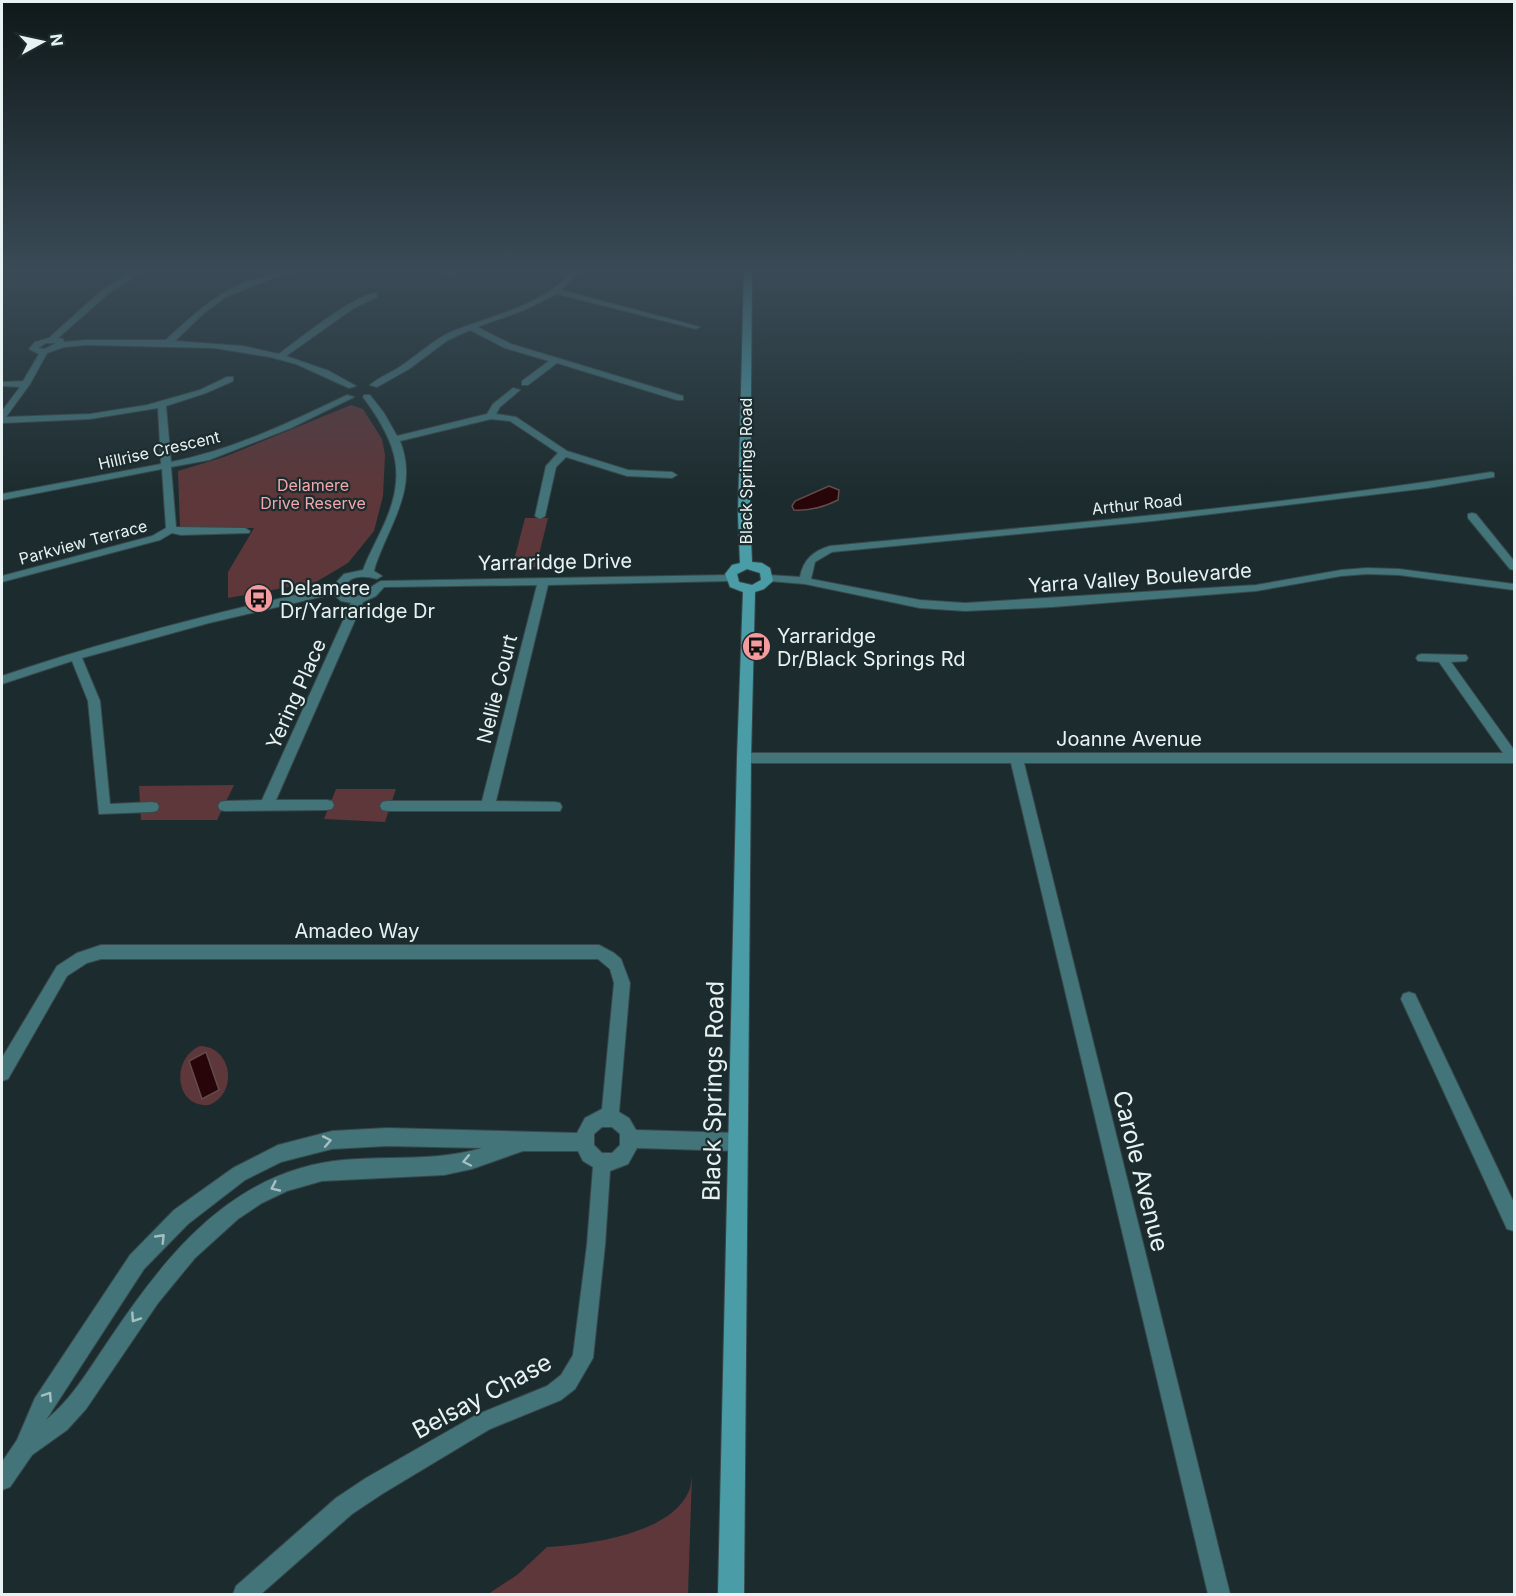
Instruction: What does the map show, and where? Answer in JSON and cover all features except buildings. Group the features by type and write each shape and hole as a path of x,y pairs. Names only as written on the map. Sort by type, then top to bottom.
{"main road":[{"name":"Black Springs Road","path":"746,565 744,515 747,344"},
{"path":"746,565 762,568 769,578 760,587 749,589 738,587 730,578 733,571 746,565"},
{"name":"Black Springs Road","path":"731,1594 737,1142 749,589"}],"street":[{"path":"38,344 34,346 35,351 44,352 61,345 80,344"},
{"path":"198,344 238,348 281,356 363,385 377,391 367,397 350,397 346,393 363,385 407,367 435,344"},
{"path":"281,356 297,344"},
{"path":"505,344 680,398"},
{"path":"2,418 26,384 44,352"},
{"path":"525,383 555,361"},
{"path":"2,418 76,419 162,405 196,395 230,379"},
{"path":"2,384 26,384"},
{"path":"491,416 496,406 516,390"},
{"name":"Hillrise Crescent","path":"2,497 220,454 350,397"},
{"path":"367,397 388,423 396,439 401,459 401,489 368,573"},
{"name":"Parkview Terrace","path":"162,405 171,529"},
{"path":"396,439 491,416 513,419 564,453 627,473 672,475"},
{"path":"540,516 551,466 564,453"},
{"name":"Arthur Road","path":"805,580 806,567 812,557 830,549 1153,518 1491,475"},
{"path":"1472,516 1515,567"},
{"name":"Parkview Terrace","path":"2,579 156,538 171,529 181,532 245,531"},
{"name":"Yarra Valley Boulevarde","path":"769,578 805,580 920,604 965,607 1256,588 1341,573 1367,572 1399,572 1515,587"},
{"path":"368,573 378,577 381,584 376,592 359,599 346,599 341,597 336,590 340,582 349,576 368,573"},
{"name":"Yarraridge Drive","path":"381,584 730,578"},
{"name":"Nellie Court","path":"489,806 543,582"},
{"path":"2,680 75,655 190,622 336,590"},
{"name":"Yering Place","path":"267,805 359,599"},
{"path":"75,655 94,701 104,810 152,807"},
{"path":"1422,658 1462,658"},
{"path":"1442,658 1514,758"},
{"name":"Joanne Avenue","path":"744,758 1514,758"},
{"name":"Carole Avenue","path":"1017,759 1219,1594"},
{"path":"225,806 327,805"},
{"path":"387,806 555,807"},
{"name":"Amadeo Way","path":"2,1073 62,970 82,958 100,952 599,952 613,960 619,968 622,983 610,1117"},
{"path":"1410,999 1515,1222"},
{"path":"610,1117 617,1118 626,1126 630,1138 621,1156 602,1162 596,1161 587,1153 584,1142 592,1124 610,1117"},
{"path":"2,1479 24,1449 42,1405 137,1262 181,1217 239,1174 278,1154 332,1140 361,1137 584,1142"},
{"path":"630,1138 737,1142"},
{"path":"24,1449 63,1419 88,1390 157,1286 184,1253 217,1222 252,1198 303,1176 334,1170 442,1166 474,1161 522,1142"},
{"name":"Belsay Chase","path":"244,1594 344,1506 374,1486 474,1427 527,1402 554,1393 568,1383 583,1358 596,1245 602,1162"}],"green space":[{"name":"Delamere Drive Reserve","path":"351,405 363,409 382,439 385,455 383,496 374,531 348,563 316,582 228,598 228,572 254,528 180,528 178,471 224,457"},
{"path":"525,518 548,518 536,567 512,568"},
{"path":"234,785 217,820 141,820 139,786"},
{"path":"336,789 396,789 385,822 324,819"},
{"path":"200,1046 211,1048 219,1054 228,1072 228,1082 224,1091 209,1105 197,1104 189,1099 180,1081 184,1061"},
{"path":"692,1475 688,1594 488,1594 517,1575 547,1547 625,1535 646,1528 664,1518 678,1507 688,1493"}],"shaded area":[{"path":"829,486 839,490 838,500 816,508 794,510 792,506 795,501"},
{"path":"206,1052 219,1090 202,1099 189,1061"}],"place":[{"name":"Delamere Dr/Yarraridge Dr","path":"259,599"},
{"name":"Yarraridge Dr/Black Springs Rd","path":"756,647"}]}
